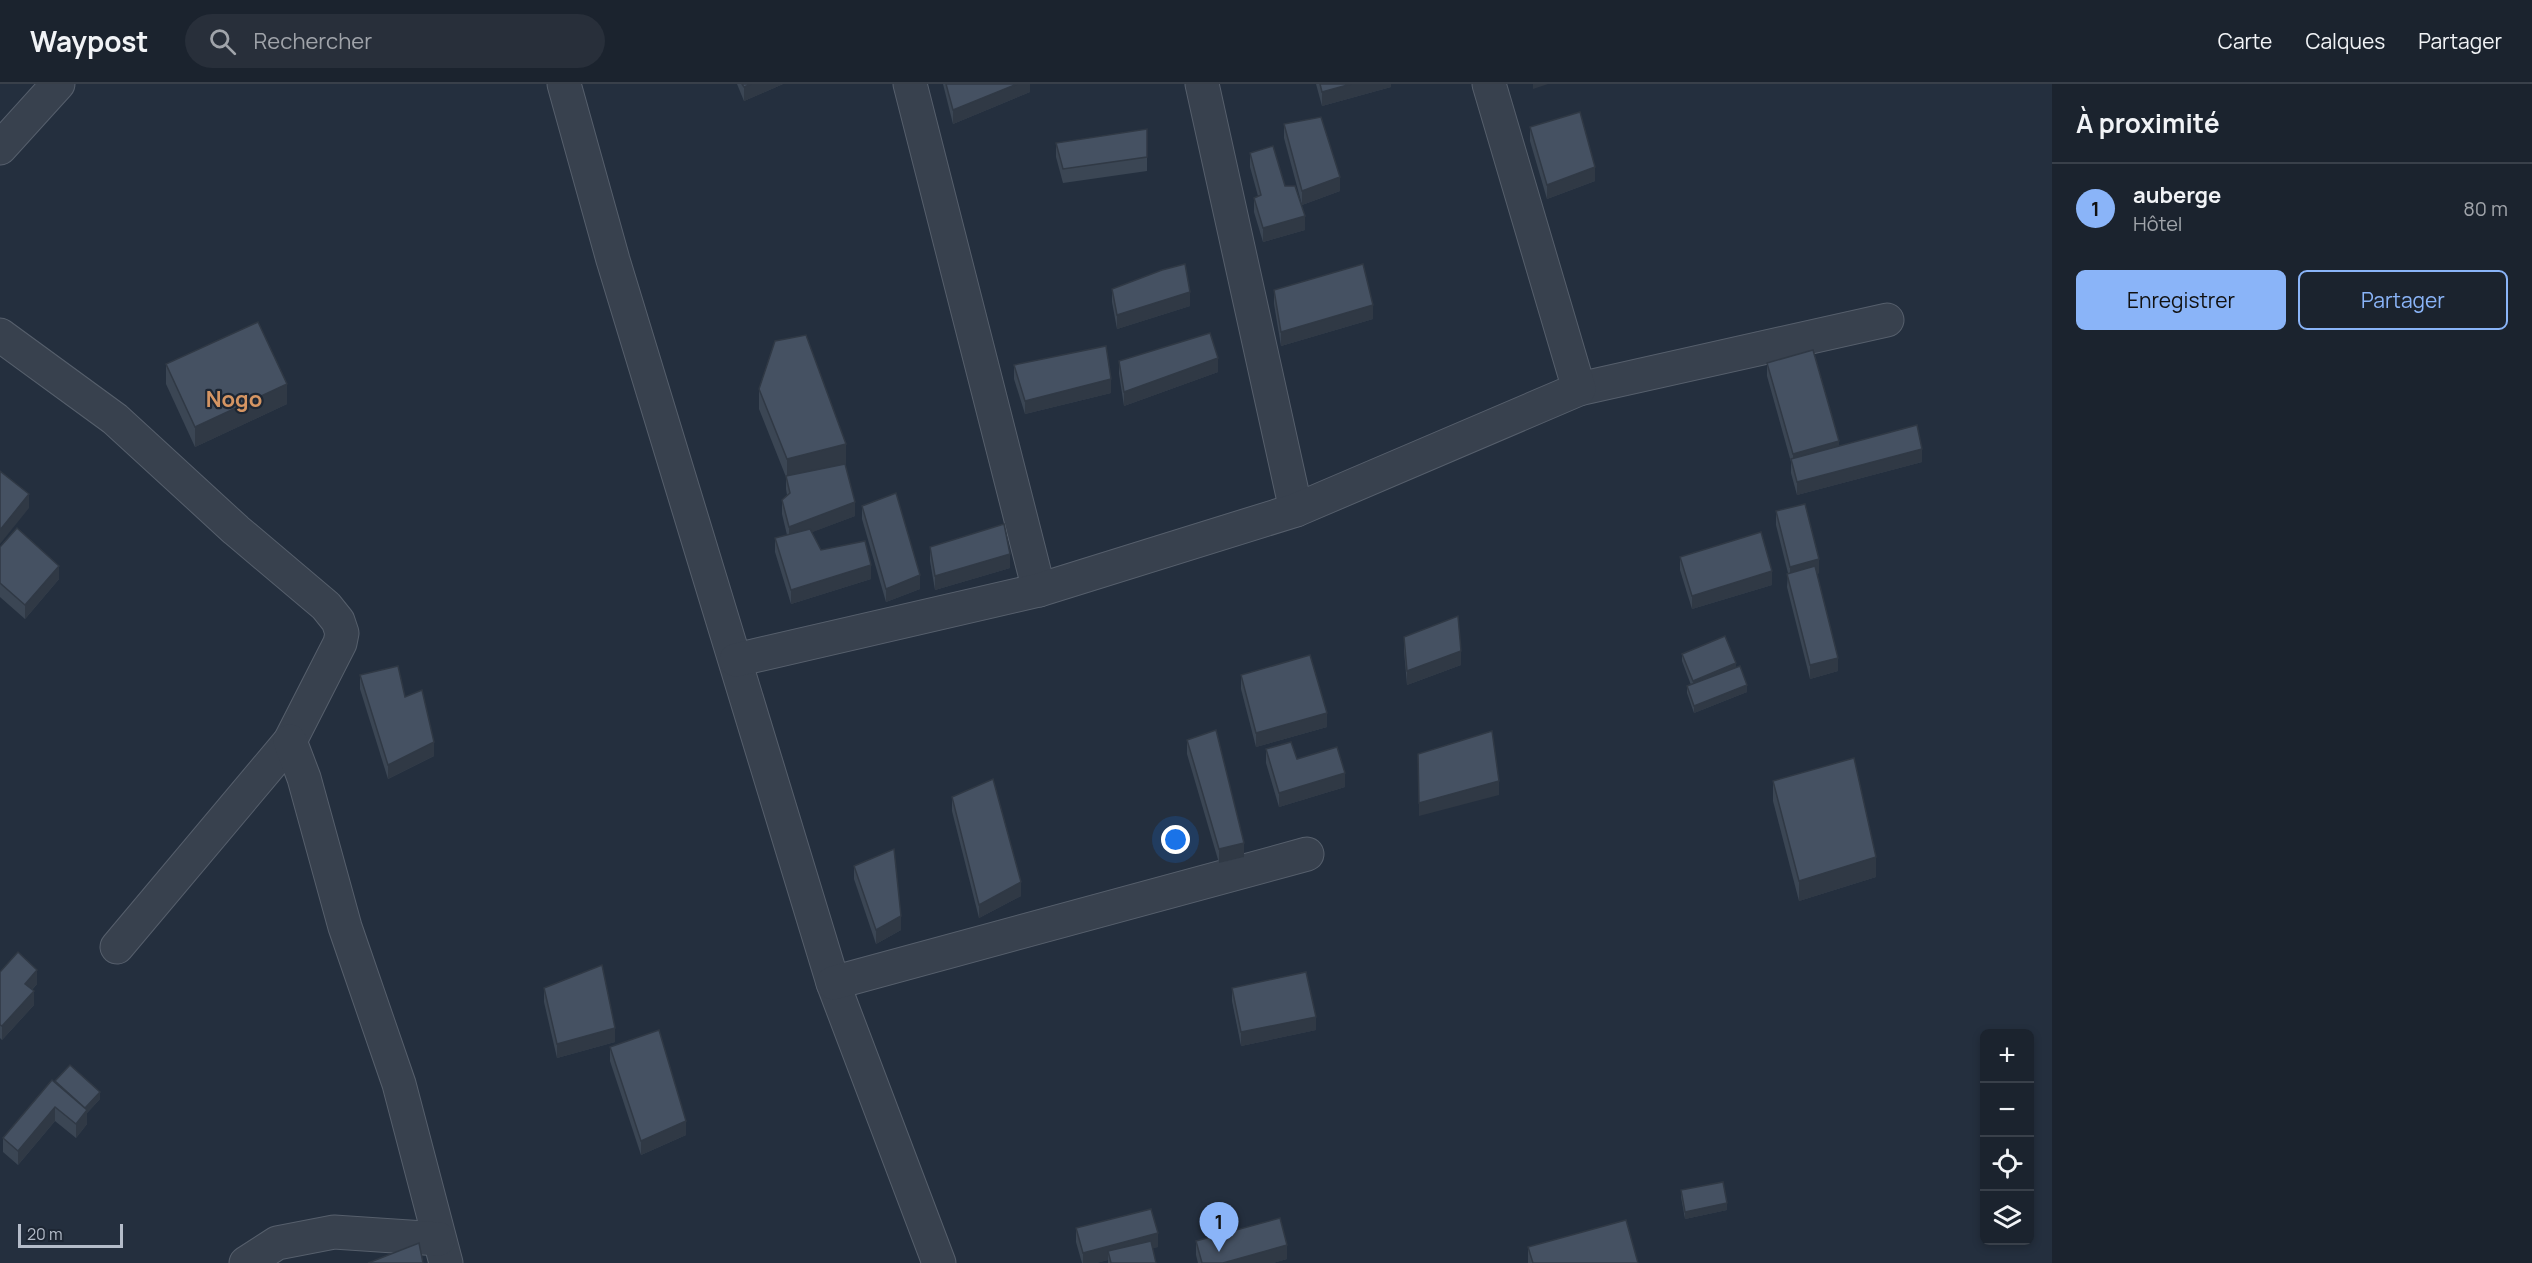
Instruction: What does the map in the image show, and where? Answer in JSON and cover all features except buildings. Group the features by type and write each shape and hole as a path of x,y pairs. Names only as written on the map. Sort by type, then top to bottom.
{"street":[{"path":"0,148 58,84"},
{"path":"564,84 613,260 833,983 939,1263"},
{"path":"910,84 1039,590"},
{"path":"1202,84 1296,510"},
{"path":"1489,84 1579,389"},
{"path":"736,660 1039,590 1296,510 1579,389 1887,320"},
{"path":"0,335 115,419 236,530 326,606 338,621 342,633 340,643 290,741 117,947"},
{"path":"246,1263 277,1243 334,1232 442,1251 399,1084 345,927 304,778 290,741"},
{"path":"833,983 1307,854"}],"place":[{"name":"auberge","path":"1219,1252"}],"district":[{"name":"Nogo","path":"234,399"}]}
